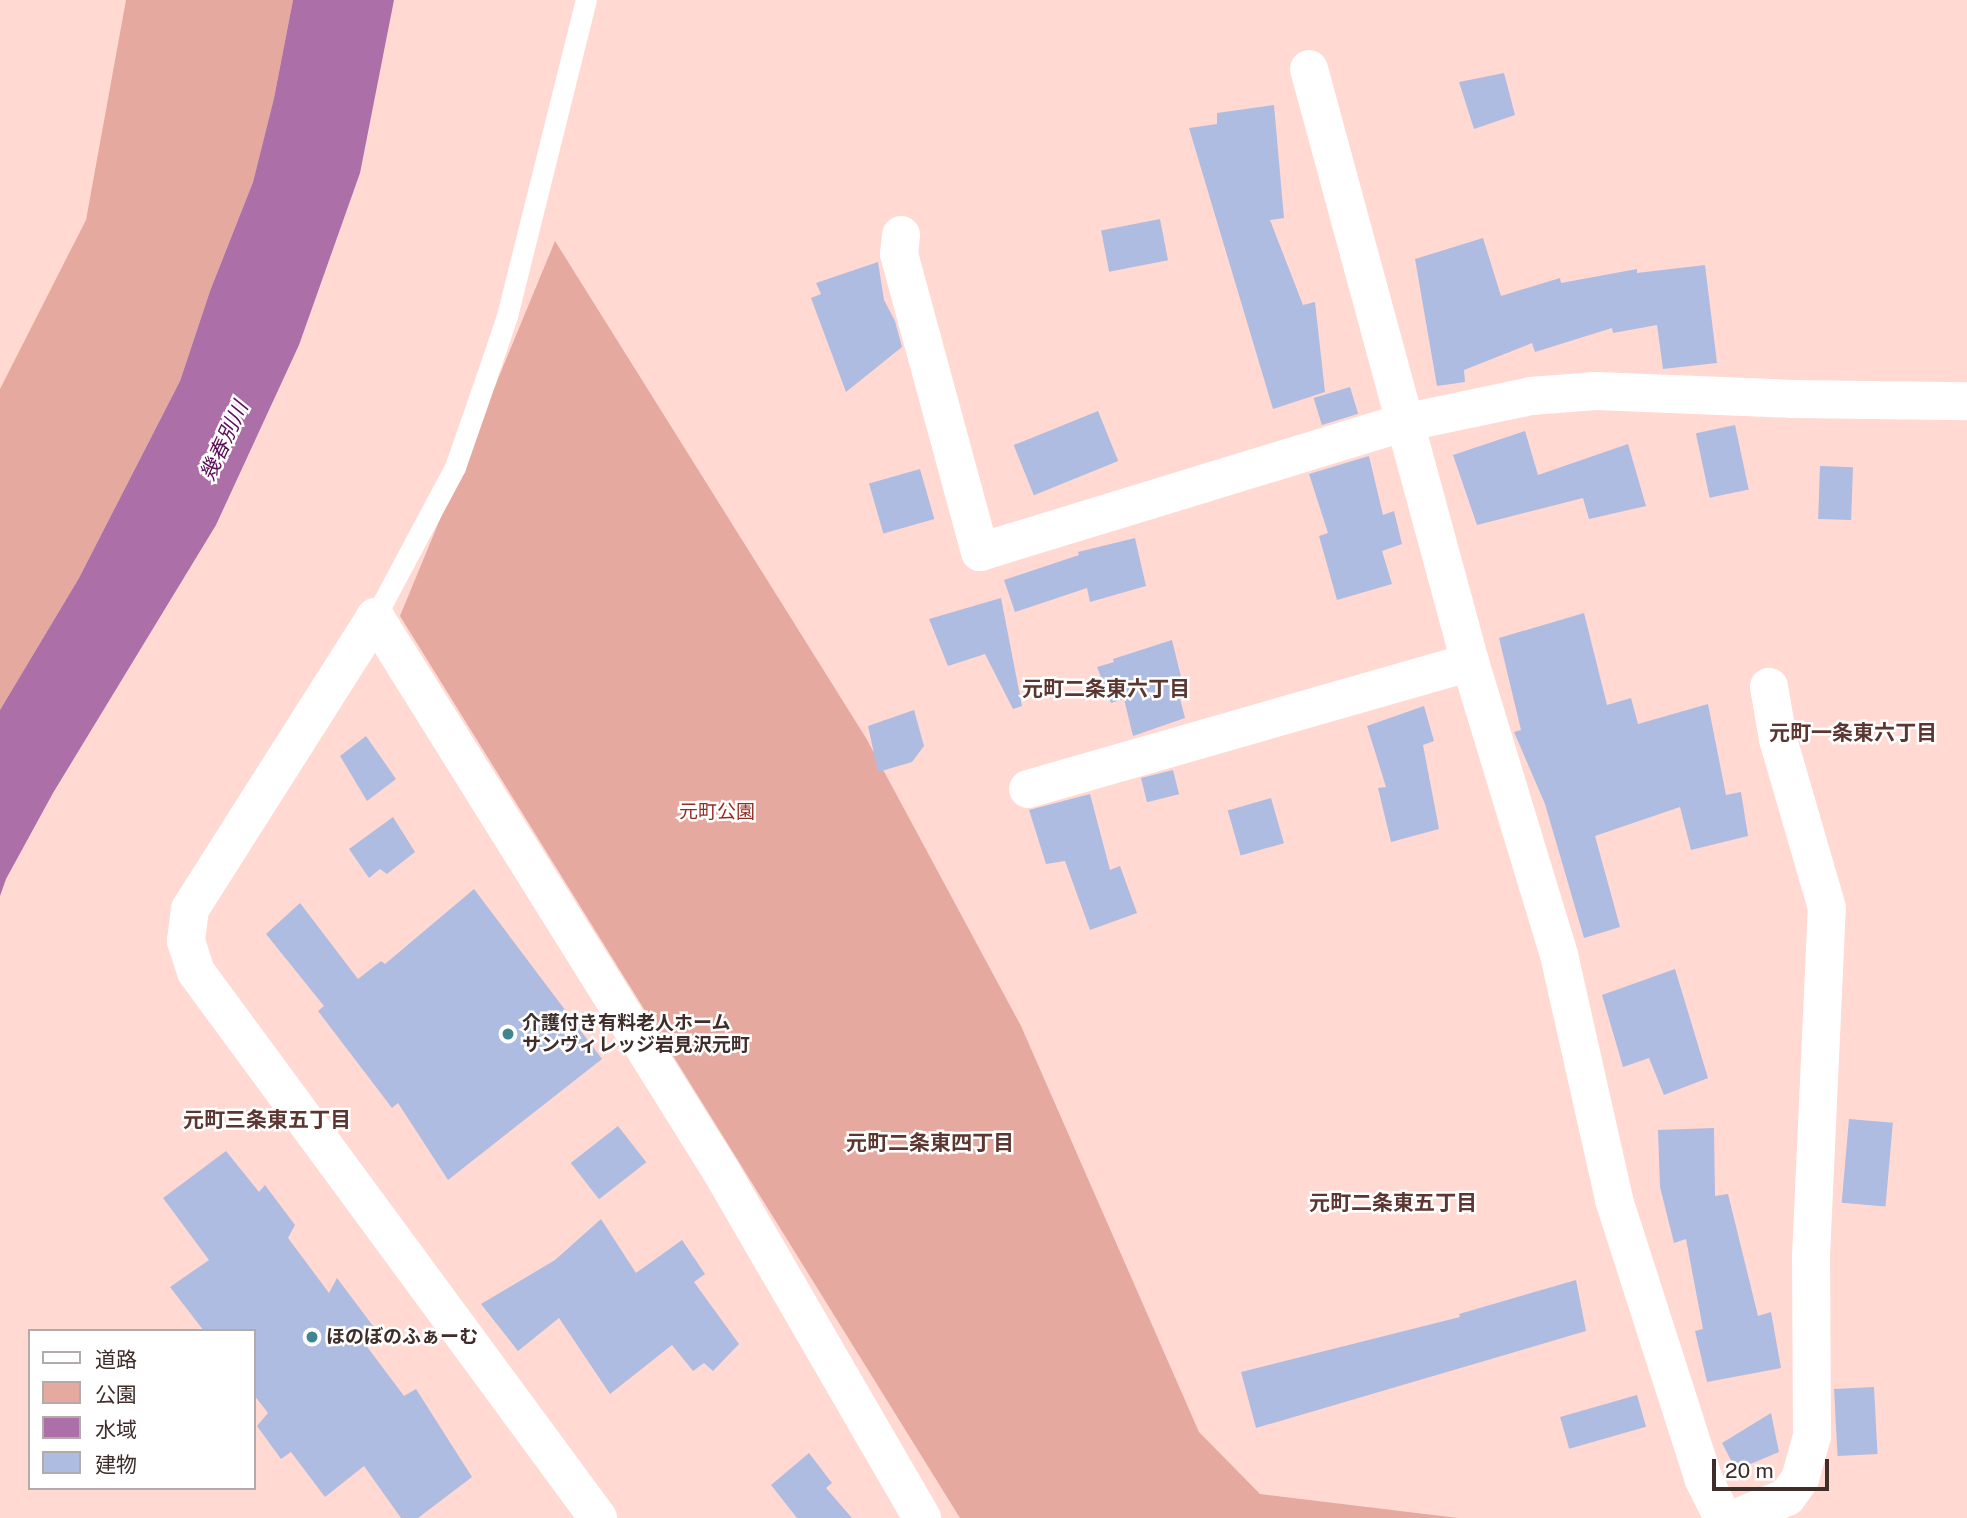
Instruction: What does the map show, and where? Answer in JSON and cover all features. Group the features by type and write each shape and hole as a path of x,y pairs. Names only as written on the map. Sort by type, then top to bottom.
{"street":[{"path":"1309,69 1470,662 1559,955 1614,1200 1703,1478 1723,1518"},
{"path":"901,235 899,254 980,552 1403,423 1531,396 1596,391 1792,399 1958,398 1967,401"},
{"path":"598,1518 196,972 186,940 190,909 374,617 721,1171 922,1518"},
{"path":"1028,789 1470,662"},
{"path":"1736,1518 1787,1497 1800,1479 1812,1436 1811,1257 1827,908 1778,739 1769,687"}],"lane":[{"path":"374,617 455,467 486,378 507,316 586,0"}],"green space":[{"path":"126,0 293,0 274,98 253,182 210,291 180,381 79,578 0,710 0,389 86,220"},
{"name":"元町公園","path":"555,241 866,738 1021,1026 1199,1432 1260,1494 1458,1518 960,1518 400,616"}],"water":[{"name":"幾春別川","path":"293,0 394,0 360,173 299,345 216,525 53,793 6,879 0,896 0,710 79,578 180,381 210,291 253,182 274,98"}],"building":[{"path":"1504,73 1515,115 1474,129 1459,82"},
{"path":"1274,105 1284,218 1270,220 1303,305 1315,302 1325,392 1273,409 1189,128 1217,124 1217,113"},
{"path":"1160,219 1168,260 1109,272 1101,230"},
{"path":"1483,238 1501,296 1560,278 1561,283 1637,269 1637,273 1705,265 1717,363 1663,369 1657,325 1613,333 1612,328 1535,352 1532,343 1464,370 1465,382 1437,386 1415,259"},
{"path":"878,262 884,300 895,321 902,347 846,392 811,298 821,294 816,283"},
{"path":"1350,387 1358,414 1322,425 1314,398"},
{"path":"1098,411 1118,461 1034,495 1014,445"},
{"path":"1735,425 1749,490 1710,498 1696,433"},
{"path":"1525,431 1538,475 1628,444 1646,506 1589,519 1583,498 1477,525 1453,455"},
{"path":"1369,456 1383,515 1394,511 1402,544 1382,551 1392,584 1337,600 1319,536 1328,533 1309,474"},
{"path":"1820,466 1853,467 1851,520 1818,519"},
{"path":"920,469 934,519 883,534 869,484"},
{"path":"1135,538 1146,586 1090,602 1087,588 1015,612 1004,580 1079,555 1078,552"},
{"path":"1001,598 1022,706 1013,709 985,654 948,666 929,619"},
{"path":"1584,613 1607,705 1631,698 1638,724 1708,704 1726,795 1741,792 1748,836 1691,850 1680,807 1595,836 1620,927 1584,938 1545,804 1514,732 1521,730 1499,638"},
{"path":"1172,640 1182,681 1176,683 1185,718 1133,736 1124,699 1111,703 1097,667 1114,662 1113,659"},
{"path":"1424,706 1434,741 1423,745 1439,829 1391,842 1378,788 1386,787 1367,726"},
{"path":"914,710 924,746 912,762 878,772 868,726"},
{"path":"366,736 396,779 367,801 340,756"},
{"path":"1173,770 1179,794 1147,802 1141,778"},
{"path":"1090,794 1110,870 1120,866 1137,913 1090,930 1065,861 1046,864 1029,810"},
{"path":"1271,798 1284,843 1241,856 1228,810"},
{"path":"393,817 415,852 387,874 380,869 369,878 349,849"},
{"name":"介護付き有料老人ホーム サンヴィレッジ岩見沢元町","path":"474,889 602,1059 448,1180 398,1103 392,1108 318,1011 324,1006 266,934 300,903 358,979 381,961 385,964"},
{"path":"1675,969 1708,1078 1664,1095 1649,1058 1623,1067 1602,995"},
{"path":"1849,1119 1893,1123 1886,1207 1842,1203"},
{"path":"618,1126 646,1162 599,1199 571,1163"},
{"path":"1714,1128 1715,1196 1728,1194 1758,1316 1771,1312 1781,1368 1707,1382 1695,1331 1703,1329 1686,1239 1674,1243 1660,1187 1658,1130"},
{"name":"ほのぼのふぁーむ","path":"226,1151 259,1192 265,1185 295,1225 288,1238 329,1293 337,1278 376,1330 365,1344 404,1396 416,1389 472,1477 418,1518 401,1518 364,1466 325,1497 291,1452 281,1459 257,1426 268,1413 256,1398 256,1329 202,1329 170,1287 209,1260 163,1198"},
{"path":"601,1219 636,1273 682,1240 705,1274 694,1282 739,1344 713,1371 704,1363 693,1371 672,1345 610,1394 559,1318 518,1351 481,1304 555,1260"},
{"path":"1576,1280 1586,1331 1256,1428 1241,1372 1460,1317 1459,1314"},
{"path":"1874,1387 1878,1454 1838,1456 1834,1389"},
{"path":"1637,1395 1646,1427 1569,1449 1560,1417"},
{"path":"1771,1413 1779,1452 1736,1470 1722,1443"},
{"path":"809,1453 832,1483 826,1488 852,1518 797,1518 771,1485"}],"place":[{"name":"介護付き有料老人ホーム サンヴィレッジ岩見沢元町","path":"508,1034"},
{"name":"ほのぼのふぁーむ","path":"312,1337"}],"district":[{"name":"元町二条東六丁目","path":"1106,689"},
{"name":"元町一条東六丁目","path":"1853,733"},
{"name":"元町三条東五丁目","path":"267,1120"},
{"name":"元町二条東四丁目","path":"930,1143"},
{"name":"元町二条東五丁目","path":"1393,1203"}]}
